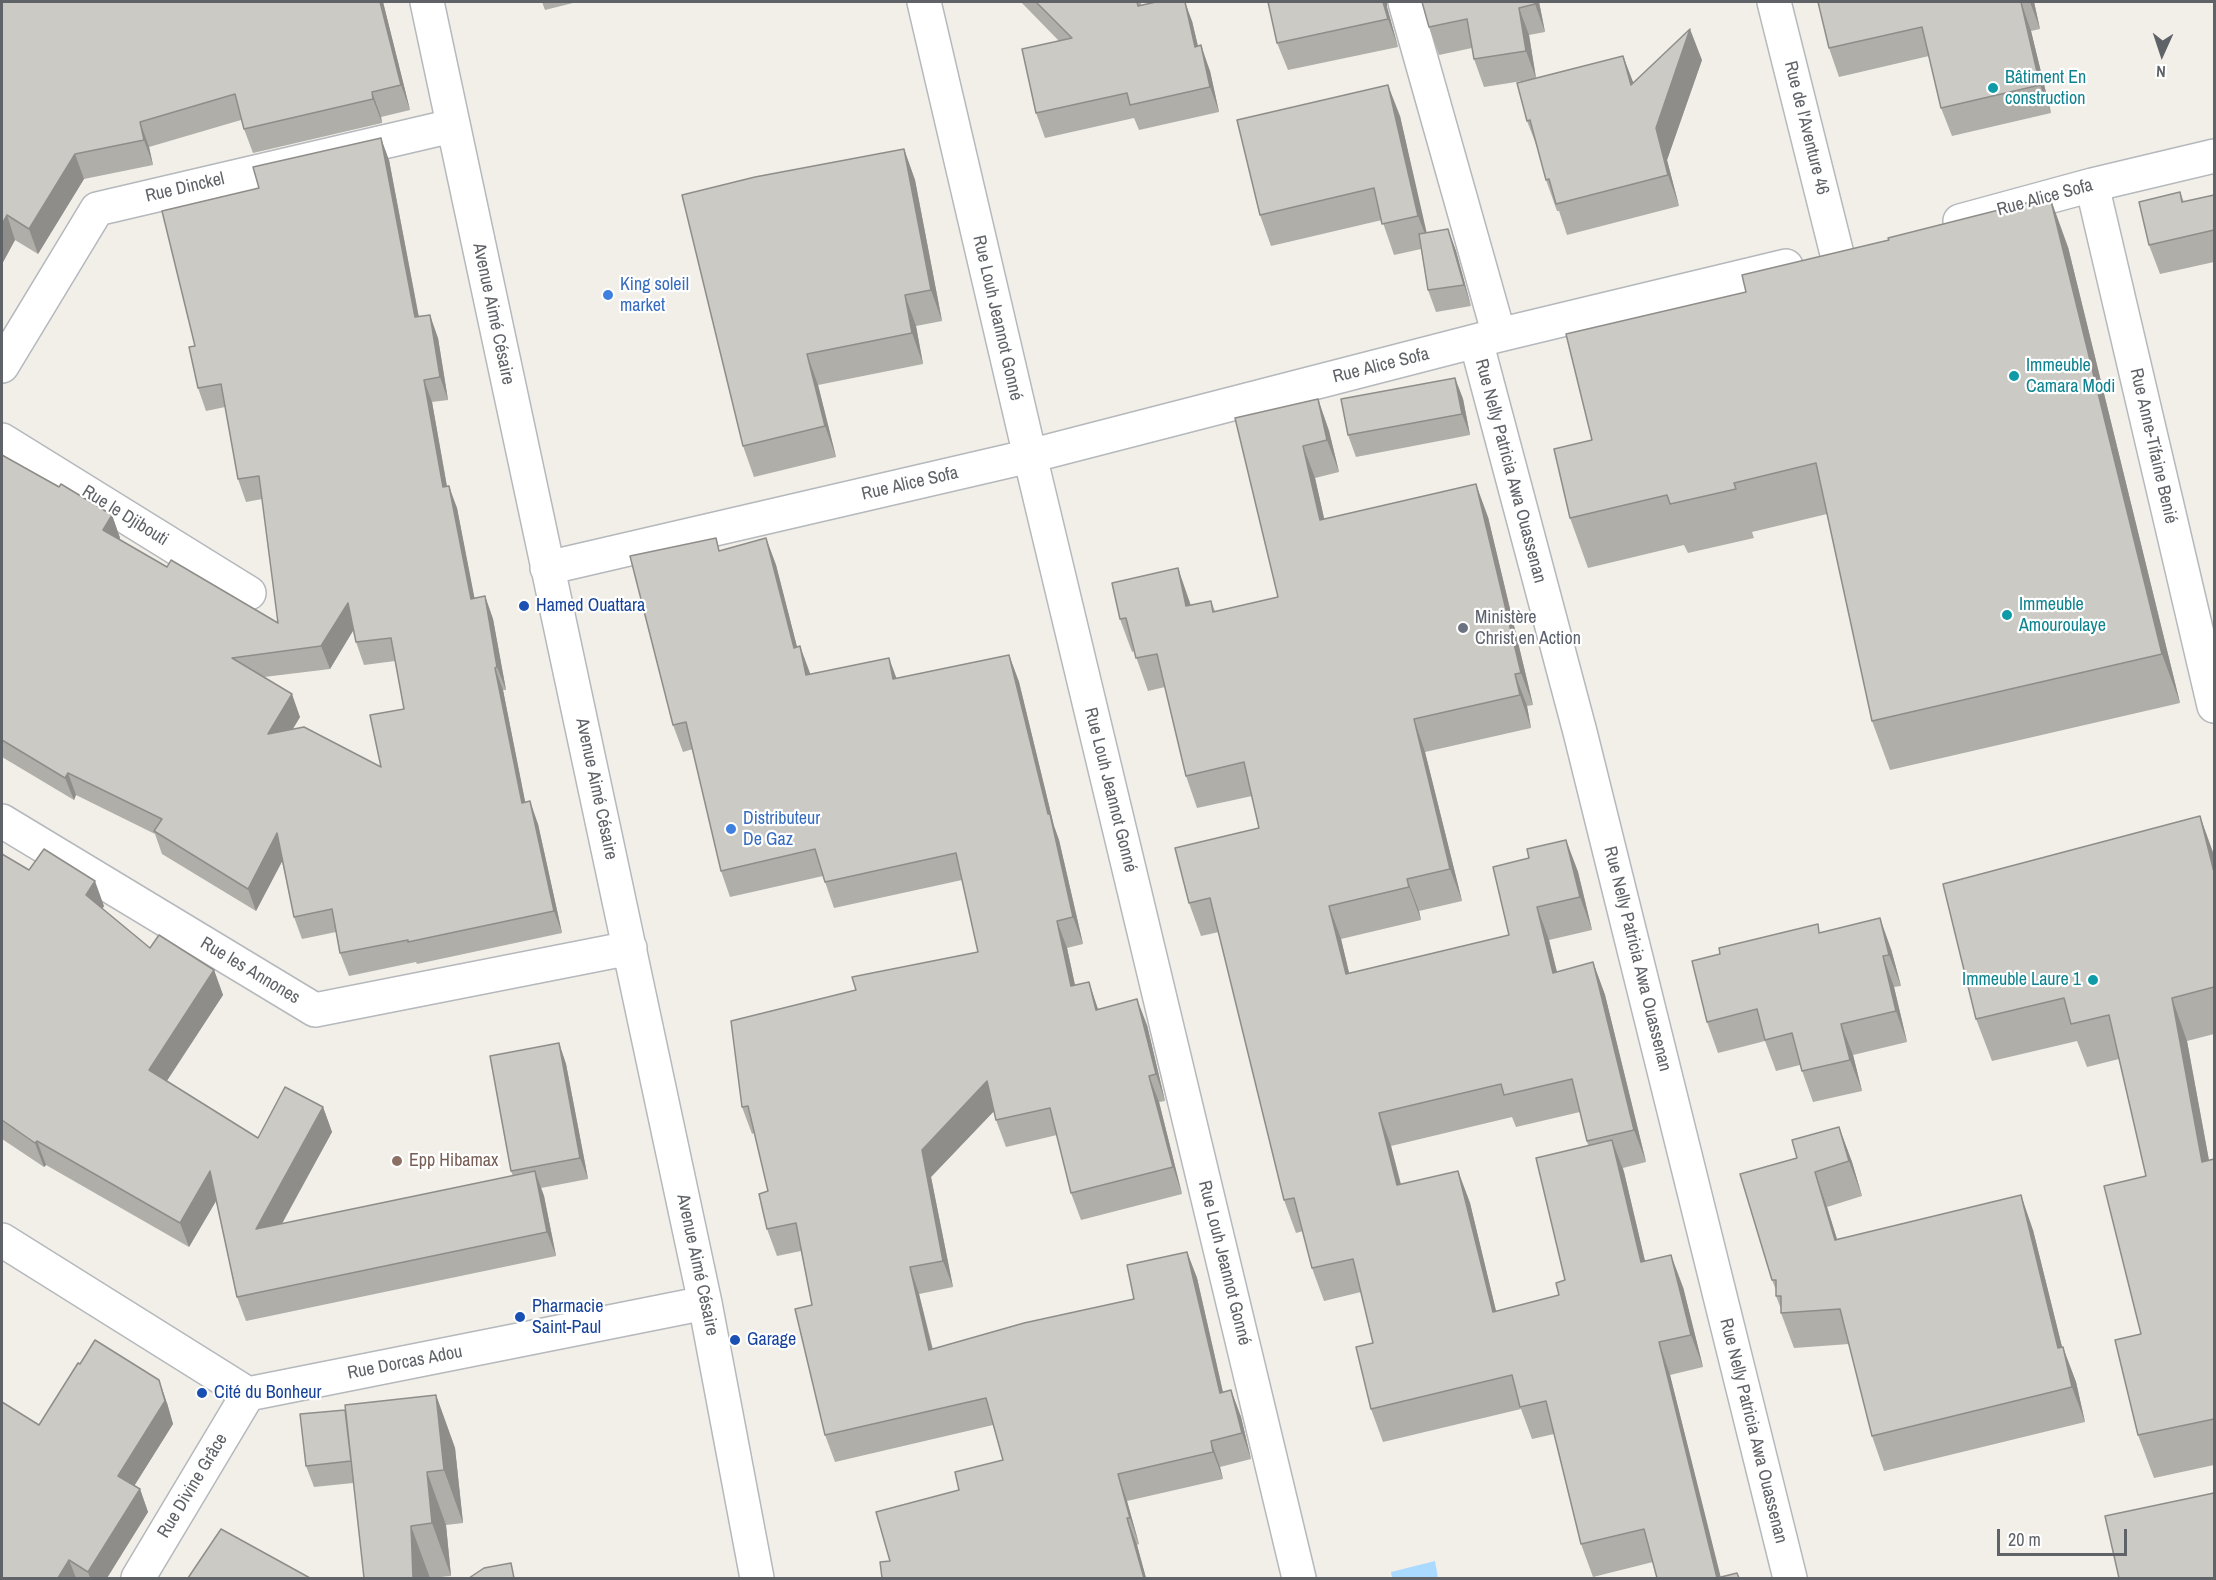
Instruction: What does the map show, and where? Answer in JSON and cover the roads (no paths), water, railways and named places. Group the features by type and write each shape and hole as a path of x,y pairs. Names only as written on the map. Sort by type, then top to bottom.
{"street":[{"name":"Avenue Aimé Césaire","path":"427,2 705,1303 757,1578"},
{"name":"Rue Louh Jeannot Gonné","path":"924,2 1030,456 1299,1578"},
{"name":"Rue Nelly Patricia Awa Ouassenan","path":"1405,2 1581,732 1790,1578"},
{"name":"Rue de l'Aventure 46","path":"1774,2 1849,251"},
{"name":"Rue Dinckel","path":"2,366 97,209 453,126"},
{"name":"Rue Alice Sofa","path":"1930,229 2092,185 2214,156"},
{"name":"Rue Anne-Tifaine Benié","path":"2092,185 2214,706"},
{"name":"Rue Alice Sofa","path":"547,568 1030,456 1487,338 1849,251"},
{"name":"Rue le Djibouti","path":"2,440 249,593"},
{"name":"Rue les Annones","path":"2,821 315,1010 630,948"},
{"path":"2,1240 248,1394"},
{"name":"Rue Dorcas Adou","path":"248,1394 705,1303"},
{"name":"Rue Divine Grâce","path":"138,1578 248,1394"}],"water":[{"path":"1435,1561 1438,1578 1392,1578 1391,1572"}],"place":[{"name":"Bâtiment En construction","path":"1993,88"},
{"name":"King soleil market","path":"608,295"},
{"name":"Immeuble Camara Modi","path":"2014,376"},
{"name":"Hamed Ouattara","path":"524,606"},
{"name":"Immeuble Amouroulaye","path":"2007,615"},
{"name":"Ministère Christ en Action","path":"1463,628"},
{"name":"Distributeur De Gaz","path":"731,829"},
{"name":"Immeuble Laure 1","path":"2093,980"},
{"name":"Epp Hibamax","path":"397,1161"},
{"name":"Pharmacie Saint-Paul","path":"520,1317"},
{"name":"Garage","path":"735,1340"},
{"name":"Cité du Bonheur","path":"202,1393"}]}
